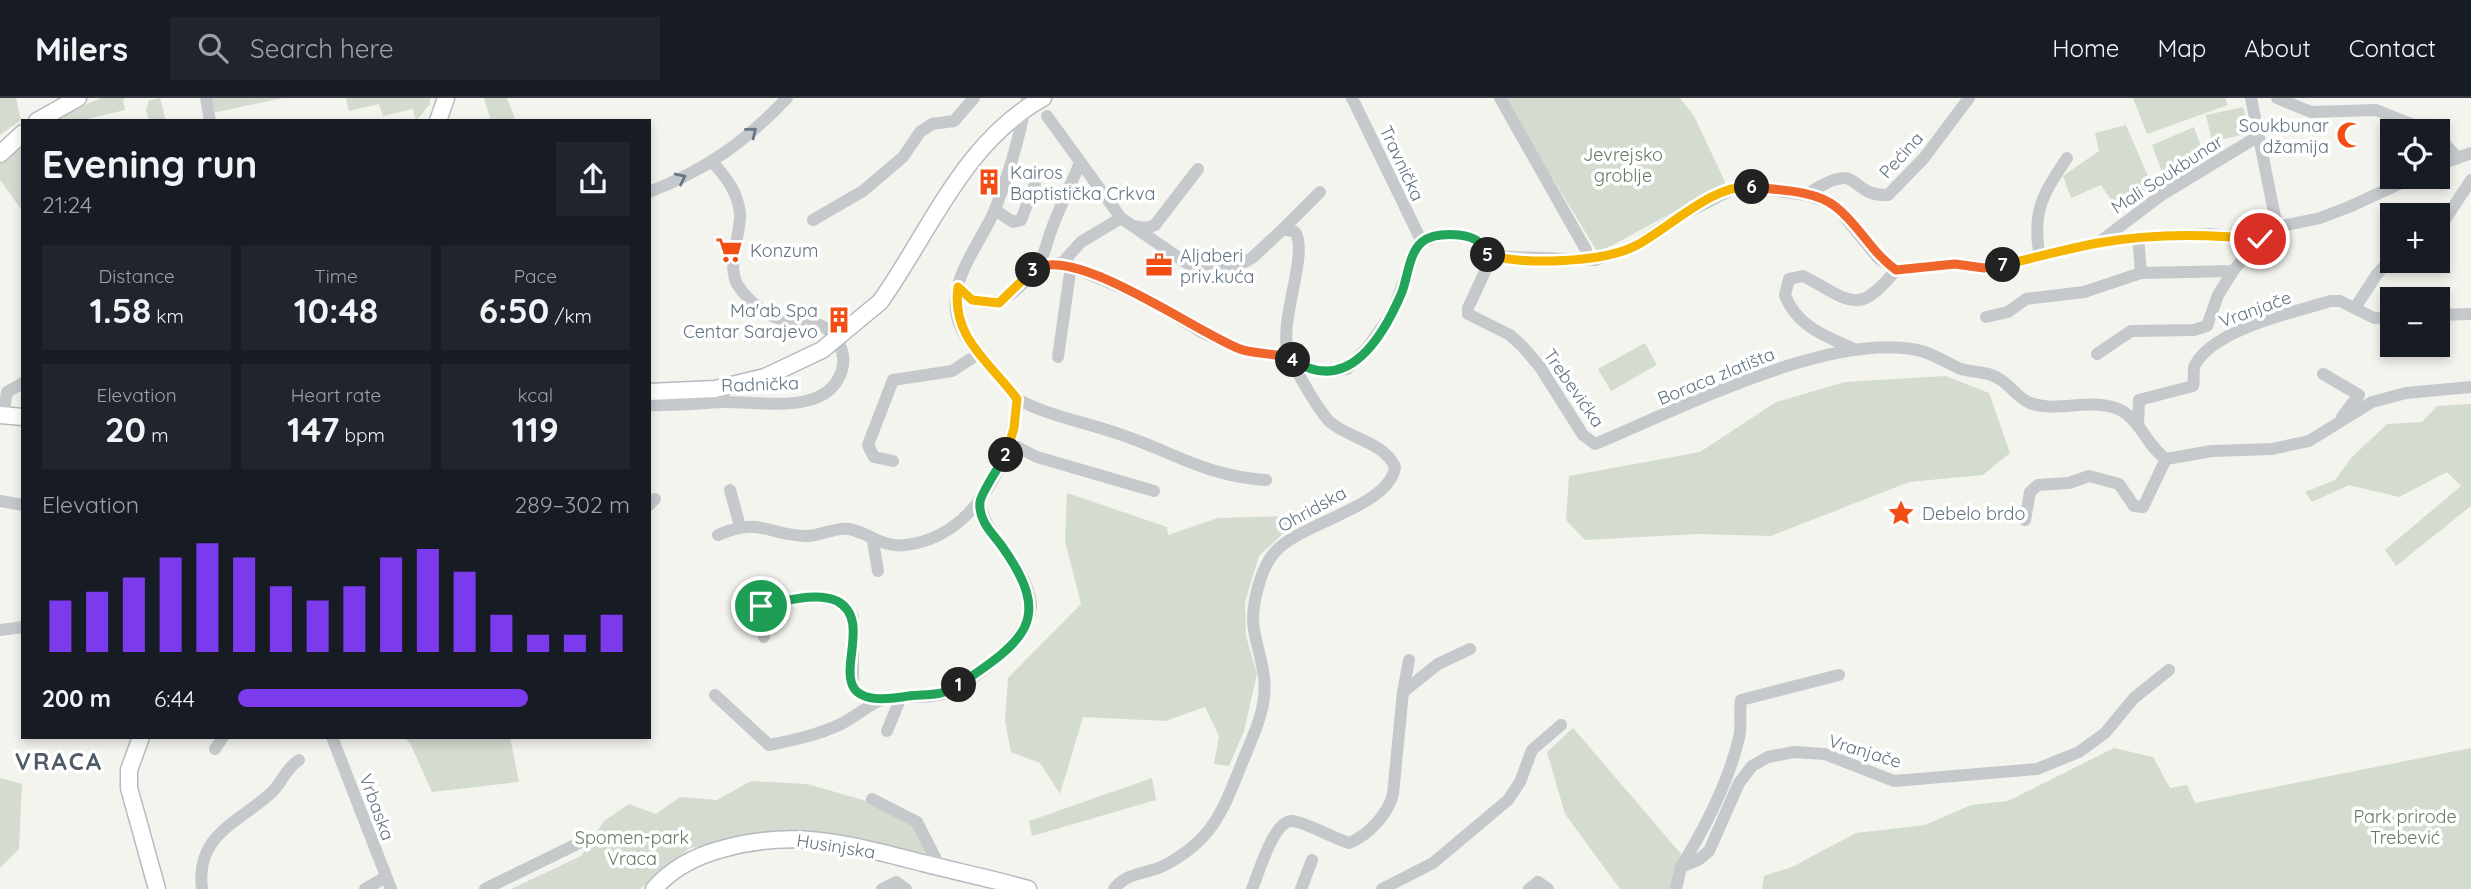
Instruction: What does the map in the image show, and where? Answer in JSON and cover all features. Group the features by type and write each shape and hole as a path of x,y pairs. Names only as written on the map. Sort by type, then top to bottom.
{"main road":[{"path":"41,119 78,98"},
{"path":"439,119 446,98"},
{"path":"651,392 715,389 765,377 822,350 880,302 977,153 1007,120 1027,103 1043,98"},
{"path":"0,154 21,135"},
{"path":"140,739 129,770 130,798 157,889"},
{"name":"Husinjska","path":"654,889 685,863 701,855 749,841 788,838 834,841 1000,885 1028,889"}],"street":[{"path":"206,98 210,119"},
{"path":"651,191 713,163 760,127 787,98"},
{"path":"813,220 863,191 903,157 920,132 932,124 943,125 954,121 974,98"},
{"name":"Travnička","path":"1352,98 1422,242"},
{"path":"1500,98 1586,250 1586,260"},
{"name":"Pećina","path":"1806,195 1841,177 1854,180 1868,192 1888,195 1924,158 1969,98"},
{"path":"2251,98 2277,227"},
{"path":"2277,98 2311,112 2376,110 2399,119"},
{"path":"1027,103 1013,160 995,210 967,263 958,287 957,317 965,334 1017,399 1122,435 1210,472 1232,478 1266,480"},
{"path":"1047,116 1079,165 1125,221 1185,262 1203,270 1220,271 1252,258 1320,192"},
{"name":"Mali Soukbunar","path":"2098,243 2163,194 2257,138"},
{"path":"2450,150 2456,156"},
{"path":"2450,159 2471,153"},
{"path":"2040,257 2035,232 2038,209 2067,158"},
{"name":"Radnička","path":"651,405 778,404 808,400 826,392 837,382 843,366 844,350 828,329 817,323 777,318 738,286 735,270 738,207 733,189 713,163"},
{"path":"958,287 972,300 999,303 1037,267 1079,165"},
{"path":"1058,357 1067,265 1081,242 1125,221 1146,229 1155,225 1198,169"},
{"path":"2450,212 2471,180"},
{"path":"995,210 1013,222 1021,220 1035,184"},
{"path":"1037,267 1067,265 1148,299 1201,332 1240,349 1290,358 1309,369 1324,371 1340,370 1352,365 1392,313 1414,253 1422,242 1441,235 1472,237 1481,242 1489,256 1586,260 1635,246 1673,220 1739,186 1806,195 1834,204 1878,258 1896,270 1962,264 1990,268 2098,243 2138,237 2209,234 2260,239"},
{"path":"2097,354 2131,331 2194,330 2207,326 2218,295 2233,271 2260,239 2277,227 2349,207 2388,189"},
{"path":"1283,229 1295,232 1299,241 1287,330 1290,358"},
{"path":"2138,237 2141,273"},
{"name":"Trebevićka","path":"1489,256 1485,274 1468,308 1468,314 1510,335 1523,347 1540,367 1583,435 1595,444"},
{"name":"Boraca zlatišta","path":"1852,348 1820,334 1795,315 1785,295 1789,279 1802,276 1847,300 1858,302 1877,293 1896,270"},
{"path":"1986,317 2008,312 2026,299 2084,292 2141,273 2233,271"},
{"path":"2355,308 2380,271"},
{"name":"Vranjače","path":"2138,426 2139,400 2193,386 2193,368 2206,351 2235,331 2330,300 2340,300 2374,318 2380,318"},
{"path":"2450,315 2471,314"},
{"path":"2194,330 2206,351"},
{"name":"Boraca zlatišta","path":"1595,444 1779,367 1852,348 1914,349 1930,353 1964,370 1985,372 2000,379 2028,402 2045,407 2101,405 2123,412 2138,426 2154,451 2166,459"},
{"path":"893,461 874,457 868,445 893,380 952,371 980,354"},
{"name":"Ohridska","path":"1114,889 1130,875 1163,867 1186,852 1206,836 1220,817 1261,714 1266,674 1254,618 1268,563 1277,549 1317,524 1376,495 1394,477 1395,467 1386,454 1330,421 1290,358"},
{"path":"2310,452 2359,395 2323,374"},
{"path":"9,415 17,386"},
{"path":"2025,520 2030,492 2038,485 2069,483 2090,476 2112,480 2119,484 2134,506 2143,507 2166,459 2212,451 2272,449 2309,441 2372,402 2388,397 2471,387"},
{"path":"718,535 753,524 806,536 847,529 888,546 914,544 950,529 979,500 1011,444 1017,399"},
{"path":"1011,444 1037,457 1154,491"},
{"path":"730,489 740,526"},
{"path":"715,695 769,745 803,738 839,725 878,701 947,693 1002,653 1025,628 1031,615 1028,593 1002,547 986,527 979,500"},
{"path":"0,501 21,505"},
{"path":"873,541 878,571"},
{"path":"764,638 758,613 761,606 812,597 835,601 853,617 850,667 853,687 856,692 878,701"},
{"path":"0,630 21,627"},
{"path":"1403,692 1438,664 1470,649"},
{"path":"1252,889 1274,833 1281,825 1295,821 1349,843 1369,830 1390,807 1409,660"},
{"name":"Vranjače","path":"1681,867 1699,860 1709,851 1739,783 1752,766 1768,757 1794,752 1825,754 1894,781 2037,769 2079,752 2105,733 2134,698 2169,670"},
{"path":"1676,889 1681,867 1702,833 1734,754 1740,735 1741,700 1839,675"},
{"path":"887,731 901,697"},
{"path":"1382,889 1433,863 1508,800 1520,782 1532,750 1561,725"},
{"path":"215,749 222,739"},
{"name":"Vrbaska","path":"333,739 387,883"},
{"path":"202,889 200,864 204,855 240,814 276,789 286,769 299,760"},
{"path":"872,799 917,822 940,867"},
{"path":"485,889 581,842"},
{"path":"1301,889 1312,860"},
{"path":"881,889 896,882 905,889"},
{"path":"1530,889 1538,882 1548,889"},
{"path":"365,889 387,883"}],"green space":[{"path":"0,98 16,98 21,120 0,135"},
{"path":"101,98 126,98 123,100 125,110 87,119 53,119"},
{"path":"160,98 165,119 148,119 146,110 149,100"},
{"path":"209,98 283,98 212,113"},
{"path":"346,98 430,98 430,104 418,119 413,109 383,116 379,104 349,111"},
{"path":"484,98 507,98 515,119 490,119"},
{"name":"Jevrejsko groblje","path":"1504,98 1680,98 1694,116 1726,184 1598,253"},
{"path":"2133,98 2225,98 2228,105 2147,134"},
{"path":"2243,107 2250,133 2212,142 2206,115"},
{"path":"2126,125 2153,188 2112,201 2101,185 2071,198 2063,176 2099,151 2095,133"},
{"path":"2194,127 2204,156 2164,177 2152,145"},
{"path":"21,143 21,209 0,180 0,162"},
{"path":"1645,343 1657,365 1611,391 1598,369"},
{"path":"1946,376 1989,393 2010,453 1983,475 1909,482 1771,536 1698,534 1585,540 1566,520 1569,476 1700,452 1776,402 1845,382"},
{"path":"2471,404 2471,506 2396,566 2385,550 2461,486 2447,472 2399,497 2349,485 2312,502 2305,492 2335,480 2352,457 2387,424 2422,422 2437,406"},
{"path":"1067,493 1167,527 1168,535 1218,518 1288,516 1290,527 1259,556 1245,602 1246,636 1257,674 1244,731 1229,766 1214,764 1219,736 1205,707 1165,721 1083,717 1060,794 1040,763 1011,752 1005,721 1008,678 1081,604 1065,541"},
{"path":"1573,728 1681,854 1670,889 1620,889 1565,814 1547,752"},
{"path":"406,739 510,739 519,782 432,792"},
{"name":"Park prirode Trebević","path":"2114,748 2153,757 2170,788 2187,785 2195,803 2471,748 2471,889 1762,889 1764,876 1792,867 1856,833 1925,825 1971,805 2008,801"},
{"path":"0,778 22,784 19,849 0,868"},
{"path":"1152,778 1156,800 1032,836 1029,821"},
{"name":"Spomen-park Vraca","path":"751,781 807,784 874,803 912,821 932,856 897,849 739,841 690,848 640,889 511,889 581,856 604,821 629,804 656,814 680,797 717,800"}],"place":[{"name":"Soukbunar džamija","path":"2350,135"},
{"name":"Kairos Baptistička Crkva","path":"989,182"},
{"name":"Konzum","path":"729,250"},
{"name":"Aljaberi priv.kuća","path":"1159,265"},
{"name":"Ma'ab Spa Centar Sarajevo","path":"839,320"},
{"name":"Debelo brdo","path":"1901,513"}],"district":[{"name":"VRACA","path":"59,761"}],"route":[{"path":"761,606 812,597 835,601 848,610 853,617 850,667 853,687 861,695 878,701 918,694 947,693 982,670 1025,628 1031,615 1028,593 1002,547 986,527 979,500 1011,444 1017,399 965,334 957,317 956,305 958,287 972,300 999,303 1033,270 1046,264 1062,263 1072,266 1148,299 1201,332 1240,349 1290,358 1309,369 1331,371 1347,369 1367,348 1392,313 1414,253 1422,242 1431,237 1472,237 1481,242 1489,256 1595,260 1635,246 1673,220 1739,186 1806,195 1834,204 1878,258 1896,270 1904,271 1955,264 1990,268 2098,243 2138,237 2209,234 2260,239"}]}
